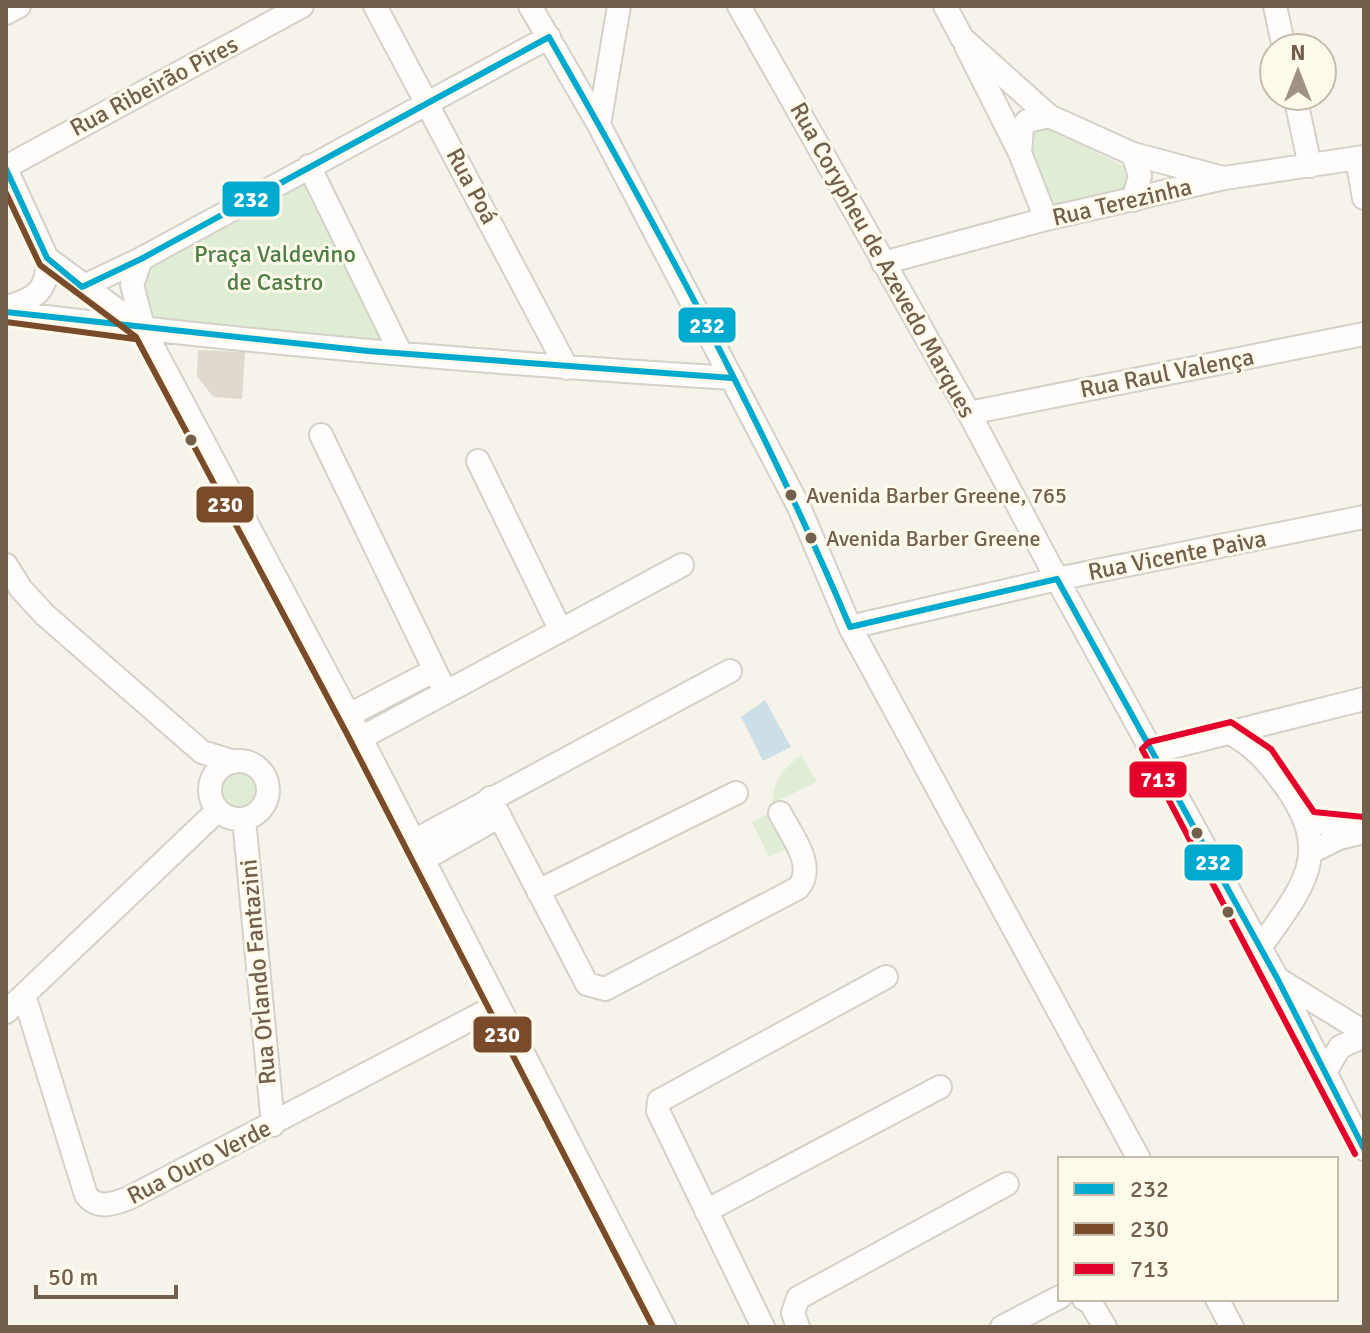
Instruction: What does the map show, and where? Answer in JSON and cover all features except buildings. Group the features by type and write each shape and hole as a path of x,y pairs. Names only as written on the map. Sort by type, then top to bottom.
{"street":[{"path":"6,13 19,6"},
{"name":"Rua Ribeirão Pires","path":"6,168 302,6"},
{"name":"Rua Poá","path":"375,6 567,368"},
{"path":"530,6 599,125 799,507 850,627 1138,1157"},
{"path":"599,125 619,6"},
{"name":"Rua Corypheu de Azevedo Marques","path":"739,6 969,413 1277,978 1364,1149"},
{"path":"945,6 1020,153 1046,219"},
{"path":"1275,6 1281,32"},
{"path":"82,287 141,259 549,37"},
{"path":"962,38 1049,116 1133,154 1224,178"},
{"path":"1298,112 1310,166"},
{"path":"1020,153 1022,128 1027,121 1049,116"},
{"path":"1133,154 1140,176 1133,200"},
{"path":"1360,158 1364,198"},
{"name":"Rua Terezinha","path":"883,263 1046,219 1224,178 1360,158"},
{"path":"309,166 401,354"},
{"path":"6,168 47,258 48,274 39,294 6,310"},
{"path":"47,258 82,287 144,330"},
{"path":"141,259 132,285 144,330 361,738 416,851 664,1327"},
{"path":"6,310 144,330 567,368 732,378"},
{"name":"Rua Raul Valença","path":"969,413 1364,334"},
{"path":"321,435 445,691"},
{"path":"478,461 560,629"},
{"name":"Rua Vicente Paiva","path":"850,627 1057,579 1364,517"},
{"path":"6,565 21,589 45,615 202,752 252,764 268,785 266,803 253,816 244,819 225,816 214,800 202,752"},
{"path":"361,738 682,565"},
{"path":"349,715 435,670"},
{"path":"416,851 730,671"},
{"path":"1152,752 1364,699"},
{"path":"1264,756 1276,731 1315,711"},
{"path":"1228,732 1264,756 1308,821 1311,852 1298,893 1260,948"},
{"path":"6,1012 214,800 217,772 234,762"},
{"path":"538,891 736,793"},
{"path":"495,807 587,984 592,988 605,989 798,888 807,865 780,813"},
{"name":"Rua Orlando Fantazini","path":"244,819 273,1125"},
{"path":"1308,821 1364,830"},
{"path":"1311,852 1326,843 1364,830"},
{"path":"763,1327 658,1111 659,1101 886,977"},
{"path":"1277,978 1364,1034 1340,1047 1325,1072"},
{"name":"Rua Ouro Verde","path":"24,995 86,1195 92,1202 114,1204 273,1125 496,1006"},
{"path":"706,1211 940,1087"},
{"path":"798,1327 793,1313 798,1298 1007,1184"},
{"path":"1002,1327 1058,1298"},
{"path":"1088,1301 1105,1327"},
{"path":"1218,1301 1232,1327"}],"green space":[{"path":"1040,124 1128,168 1134,180 1129,192 1051,207 1024,134"},
{"name":"Praça Valdevino de Castro","path":"307,175 387,348 150,327 140,298 144,265"},
{"path":"801,755 817,782 773,803 780,776"},
{"path":"239,765 257,772 264,790 257,808 239,815 221,808 214,790 221,772"},
{"path":"769,813 787,849 769,857 752,822"}],"shaded area":[{"path":"765,700 791,747 763,761 741,717"}],"transit line":[{"name":"232","path":"6,169 47,258 82,287 141,259 549,37 630,181 746,401 850,627"},
{"name":"230","path":"6,193 40,265 136,337 346,732 653,1327"},
{"name":"232","path":"6,312 368,351 732,378"},
{"name":"230","path":"6,322 135,339"},
{"name":"232","path":"1057,579 1277,978 1364,1149"},
{"name":"232","path":"850,627 1057,579"},
{"name":"713","path":"1355,1154 1142,749 1149,742 1231,722 1271,749 1314,812 1364,817"}],"place":[{"name":"Avenida Barber Greene, 765","path":"791,495"},
{"name":"Avenida Barber Greene","path":"811,538"}]}
